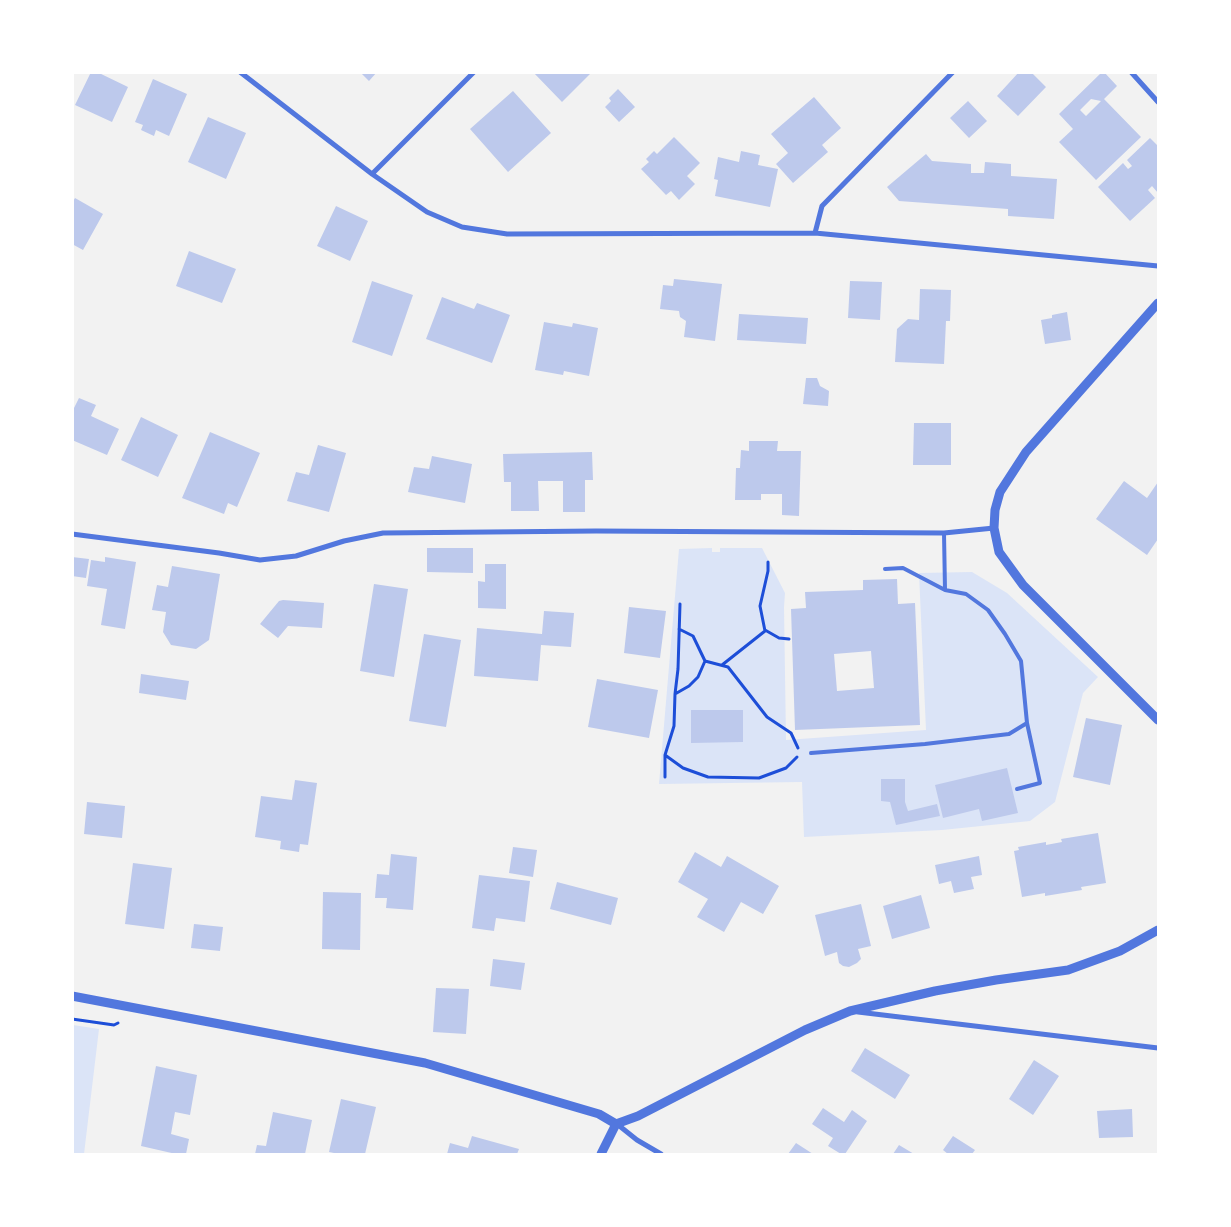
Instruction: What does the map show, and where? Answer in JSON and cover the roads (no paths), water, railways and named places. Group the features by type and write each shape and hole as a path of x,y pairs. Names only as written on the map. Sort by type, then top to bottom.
{"street":[{"path":"240,72 372,174 427,212 462,227 507,234 815,233 1158,266"},
{"path":"372,174 474,72"},
{"path":"815,233 822,206 953,72"},
{"path":"1131,72 1158,102"},
{"path":"1158,302 1026,452 1000,492 995,510 994,528 999,552 1023,585 1158,720"},
{"path":"72,534 260,560 296,556 344,541 384,534 596,531 944,534 994,528"},
{"path":"601,1154 616,1124 638,1116 805,1030 850,1011 934,991 1068,970 1120,951 1158,930"},
{"path":"72,996 425,1063 599,1114 661,1154"},
{"path":"850,1011 1158,1048"}],"lane":[{"path":"944,534 945,590"},
{"path":"885,570 903,568 945,590 966,594 988,610 1005,634 1020,661 1027,723 1040,783 1018,789"},
{"path":"811,753 925,744 1009,734 1027,723"}]}
